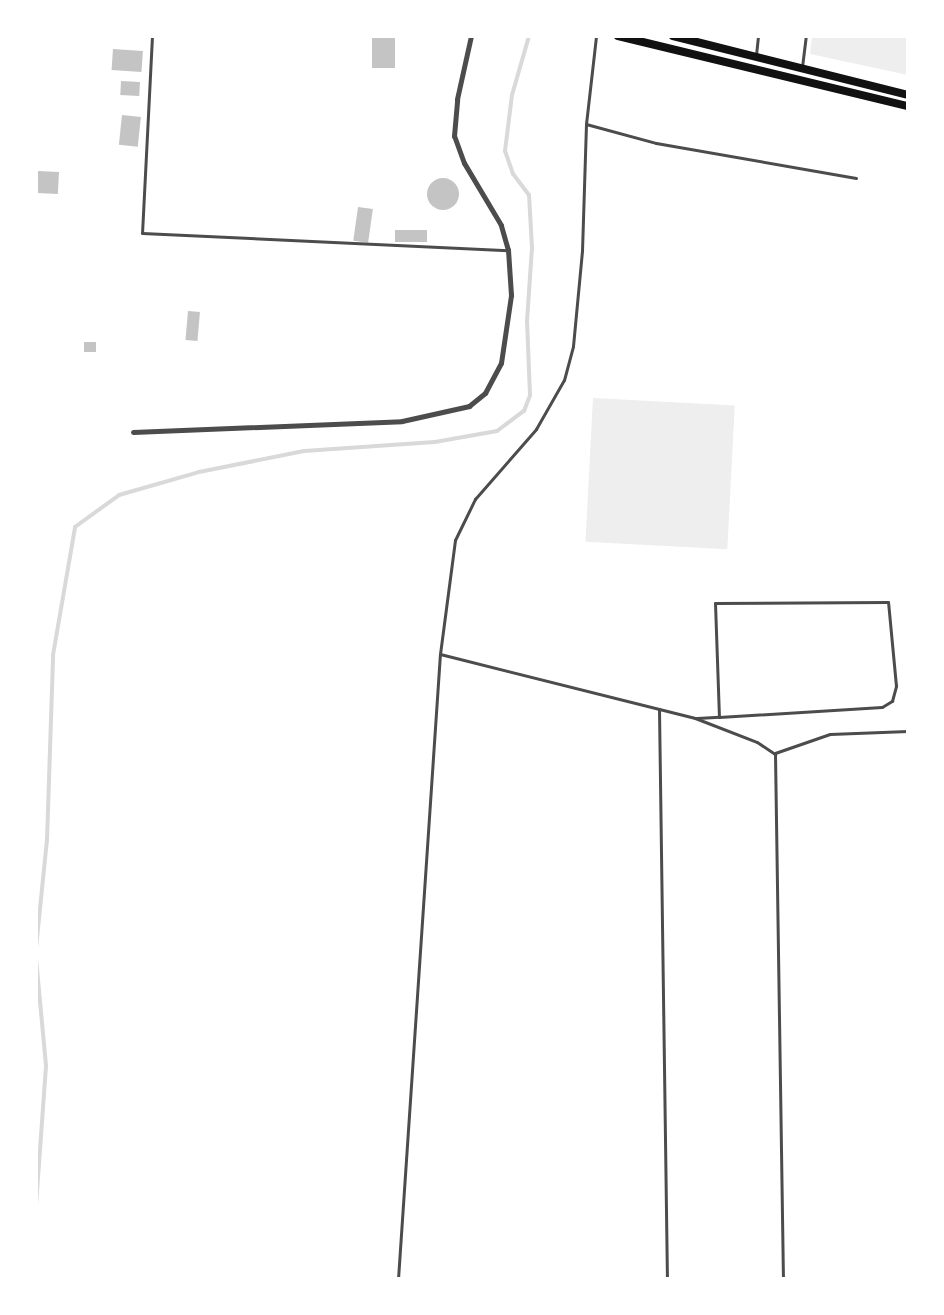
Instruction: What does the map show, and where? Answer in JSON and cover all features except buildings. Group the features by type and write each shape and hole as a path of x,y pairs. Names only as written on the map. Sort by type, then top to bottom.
{"main road":[{"path":"673,36 908,95"},
{"path":"621,37 908,106"}],"street":[{"path":"134,432 402,421 469,406 485,393 501,363 511,295 508,250 501,225 464,163 454,136 457,99 471,36"}],"lane":[{"path":"152,36 142,233 508,250"},
{"path":"398,1279 440,654 455,540 475,499 536,429 564,380 573,345 582,251 586,124 596,36"},
{"path":"756,57 758,36"},
{"path":"802,67 806,36"},
{"path":"586,124 656,144 856,178"},
{"path":"695,718 719,717 882,707 892,701 896,686 888,602 715,603 719,717"},
{"path":"440,654 695,718 758,742 775,754"},
{"path":"659,710 667,1279"},
{"path":"775,754 803,741 830,734 908,731"},
{"path":"775,754 783,1279"}],"shaded area":[{"path":"812,36 908,36 908,75 810,54"},
{"path":"593,398 735,405 727,549 585,542"}],"waterway":[{"path":"36,948 47,840 53,655 75,527 119,495 199,472 304,451 435,442 497,431 524,411 530,395 527,321 532,248 529,195 513,174 505,151 512,95 529,36"},
{"path":"36,958 46,1066 36,1206"}]}
